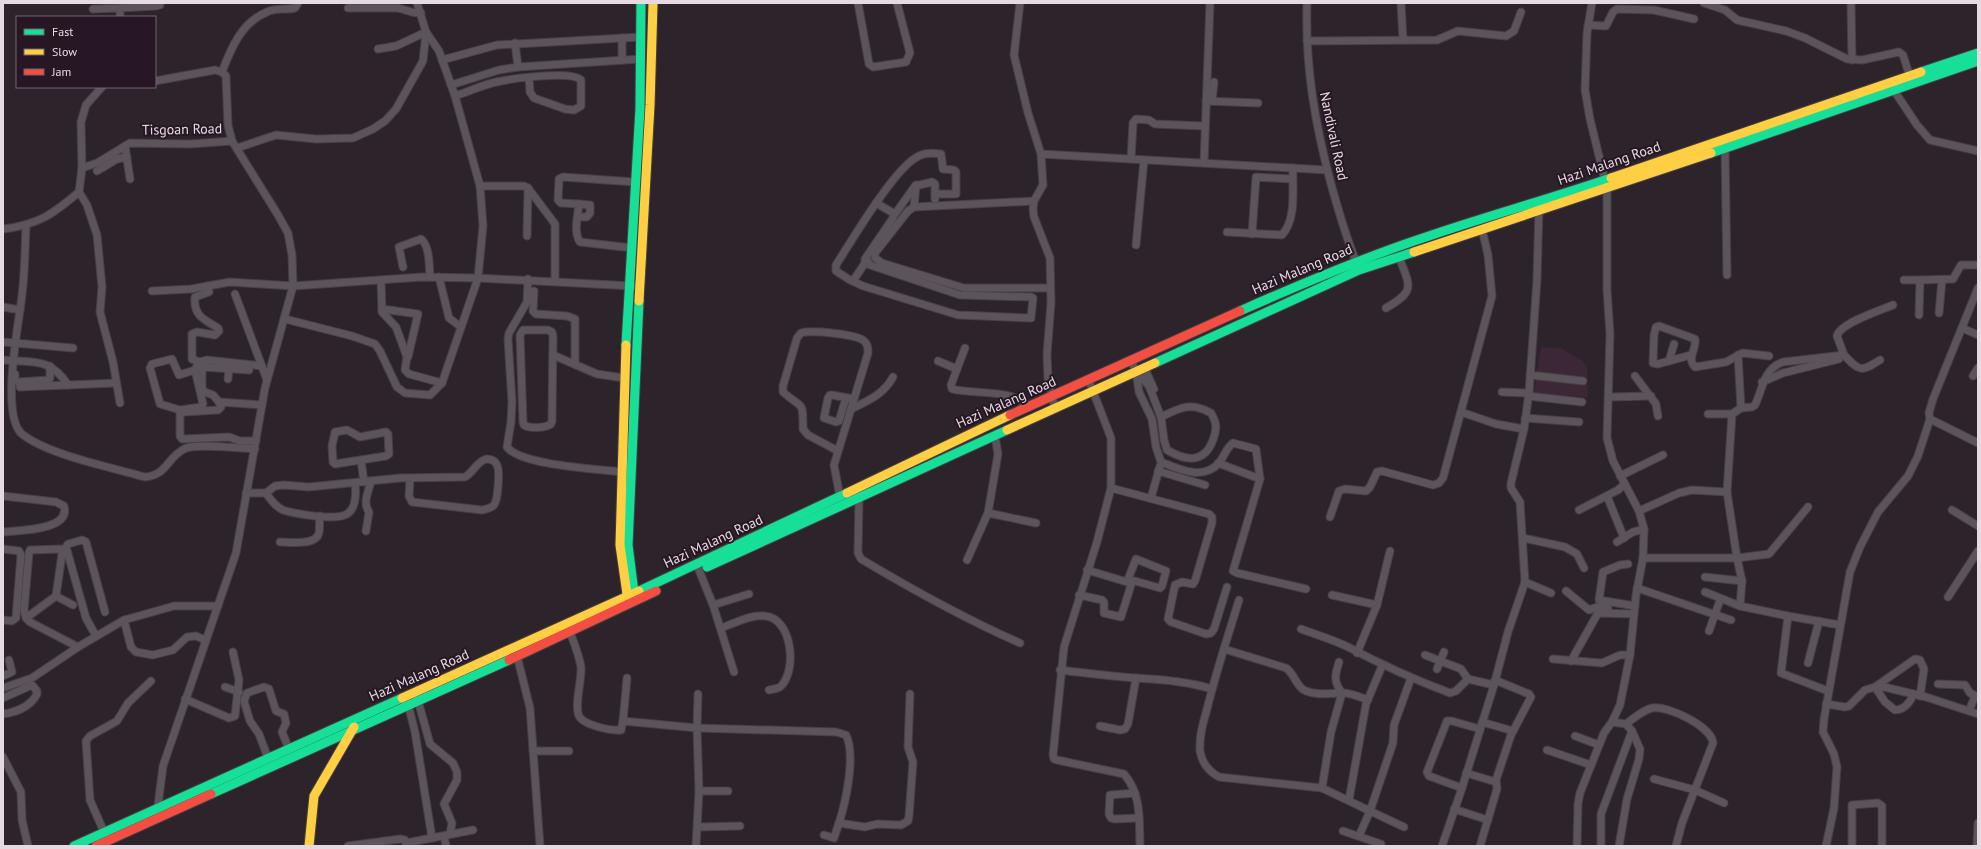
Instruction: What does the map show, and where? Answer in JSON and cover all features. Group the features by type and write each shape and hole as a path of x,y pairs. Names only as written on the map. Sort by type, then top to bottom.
{"main road":[{"path":"631,598 620,545 621,472 624,378 635,182 641,3"},
{"path":"631,598 628,545 650,105 653,3"},
{"name":"Hazi Malang Road","path":"96,846 157,815 202,788 289,749 354,724 698,568 859,499 1094,392 1358,266 1399,257 1539,211 1607,185 1725,148 1891,87 1910,77 1978,54"},
{"name":"Hazi Malang Road","path":"698,568 973,432 1089,381 1230,316 1358,266 1538,201 1607,185 1640,167 1891,87 1978,61"},
{"path":"1230,316 1234,326"},
{"name":"Hazi Malang Road","path":"516,651 570,632 631,598"},
{"name":"Hazi Malang Road","path":"354,724 408,704 417,695"},
{"path":"309,846 314,796 354,724"},
{"name":"Hazi Malang Road","path":"74,846 104,832 206,798 342,729"},
{"path":"202,788 206,798"}],"street":[{"path":"93,8 156,6 160,5 160,3"},
{"path":"222,72 234,41 251,22 268,11 295,8 298,3"},
{"path":"284,319 362,339 375,344 380,351 397,387 405,393 430,396 442,383 478,278 483,226 480,186 455,96 439,51 426,32 418,3"},
{"path":"858,3 869,64 873,67 906,62 908,59 910,53 897,3"},
{"path":"1020,3 1015,46 1015,65 1041,154 1043,185 1034,201 1034,217 1050,258 1051,303 1047,354 1048,379 1051,398 1055,409"},
{"path":"1209,101 1210,3"},
{"name":"Nandivali Road","path":"1307,3 1307,41 1312,100 1327,170 1341,221 1358,266"},
{"path":"1401,3 1402,40"},
{"path":"1577,846 1578,804 1580,793 1604,734 1612,722 1620,705 1630,655 1637,588 1642,558 1644,529 1639,511 1613,461 1607,438 1610,334 1607,290 1607,185 1587,103 1586,83 1588,25 1592,3"},
{"path":"1704,3 1725,10 1737,20 1786,31 1852,60 1862,60 1900,52 1903,55 1910,77"},
{"path":"1851,3 1852,60"},
{"path":"120,8 120,16"},
{"path":"348,8 404,8 413,14 421,13"},
{"path":"1588,25 1606,26 1613,12 1617,9 1654,10 1694,19"},
{"path":"1307,41 1437,40 1458,31 1506,36 1514,31 1521,12"},
{"path":"378,49 396,46 426,32"},
{"path":"237,148 276,135 316,139 353,138 373,129 385,121 396,109 423,61 426,32"},
{"path":"442,60 484,48 515,43 640,37"},
{"path":"622,38 622,60"},
{"path":"515,43 518,66"},
{"path":"451,85 499,70 518,66 640,59"},
{"path":"156,81 215,70 222,72 226,76 228,126 232,141 288,233 292,255 293,286 267,380 236,553 163,766 157,815"},
{"path":"455,96 495,82 529,78 552,76 578,77 582,83 581,106 574,110 565,109 534,98 530,92 529,78"},
{"path":"1204,163 1205,126 1214,82"},
{"path":"1891,87 1930,140 1978,151"},
{"path":"101,88 86,105 81,122 82,168 79,192 87,205 97,235 102,287 100,312 113,362 120,403"},
{"path":"1209,101 1258,103"},
{"path":"1131,159 1133,123 1136,119 1149,120 1155,124 1205,126"},
{"name":"Tisgoan Road","path":"82,168 97,163 125,146 136,142 190,144 232,141"},
{"path":"125,146 130,179"},
{"path":"1725,148 1727,275"},
{"path":"865,263 896,270 948,287 968,291 989,292 1013,297 1032,298 1031,318 958,315 852,281 836,271 835,267 876,203 907,163 918,155 941,154 944,169 954,170 956,172 956,194 935,194"},
{"path":"1041,154 1327,170"},
{"path":"97,170 119,158 127,157"},
{"path":"1136,245 1144,160"},
{"path":"1226,232 1277,236 1285,232 1291,216 1293,168"},
{"path":"1252,234 1256,177 1292,179"},
{"path":"578,216 586,217 590,213 590,205 559,202 560,178 635,182"},
{"path":"876,203 895,214 916,185 934,183 935,206"},
{"path":"480,186 518,185 528,188 555,224 554,280"},
{"path":"914,207 916,185"},
{"path":"527,236 528,188"},
{"path":"3,229 26,225 43,219 79,192"},
{"path":"852,281 865,263 864,261 874,254 889,230 914,207 1034,201"},
{"path":"1444,845 1494,683 1508,632 1525,582 1519,498 1511,488 1511,484 1524,429 1530,375 1537,280 1538,201"},
{"path":"579,204 577,237 580,242 632,248"},
{"path":"889,230 893,218"},
{"path":"26,225 22,294 14,343 15,380 18,382 49,380 50,366"},
{"path":"1330,517 1339,491 1345,489 1366,491 1370,487 1377,472 1382,471 1433,485 1439,483 1443,478 1492,296 1488,255 1482,229"},
{"path":"403,267 399,247 421,239 424,242 428,255 430,277"},
{"path":"874,254 881,266"},
{"path":"1386,308 1401,300 1408,290 1408,279 1399,257"},
{"path":"1904,280 1942,280 1954,278 1962,264 1978,265"},
{"path":"152,291 191,289 230,282 293,286 430,277 554,280 640,286"},
{"path":"439,277 449,318 462,327"},
{"path":"528,279 527,302 512,327 508,339 512,422 507,447 509,450 523,456 552,465 621,472"},
{"path":"381,280 382,309 384,315 396,327 408,357"},
{"path":"1919,315 1920,280"},
{"path":"1939,313 1942,280"},
{"path":"208,286 209,292 195,297 195,308 200,317 218,328 219,332 215,335 197,332 192,334 192,359 199,362 206,360 262,366"},
{"path":"989,292 1013,288 1050,288"},
{"path":"1013,288 1013,297"},
{"path":"1826,846 1834,808 1836,767 1834,754 1823,732 1828,691 1850,572 1860,547 1878,512 1908,476 1918,456 1930,419 1929,413 1933,399 1978,288"},
{"path":"534,292 533,311 536,314 569,316 575,319 575,364"},
{"path":"235,294 267,380"},
{"path":"1841,357 1837,336 1840,329 1858,319 1893,305"},
{"path":"3,307 20,310"},
{"path":"382,309 418,314 405,366 406,372 442,383"},
{"path":"1691,355 1656,364 1652,361 1654,335 1657,326 1695,339 1696,343 1691,355 1693,365 1698,368 1726,362 1743,353 1770,356"},
{"path":"1962,328 1978,335"},
{"path":"548,330 552,332 553,355 551,424 547,426 526,426 523,422 521,331 548,330"},
{"path":"838,451 808,435 803,429 804,412 799,403 783,392 783,386 799,335 804,332 843,335 862,339 866,342 868,353 834,465 840,497"},
{"path":"3,342 73,348"},
{"path":"1669,361 1674,344"},
{"path":"965,348 951,385 952,389 1004,395 1023,401 1029,407"},
{"path":"553,355 597,374 624,378"},
{"path":"1737,356 1741,408"},
{"path":"1762,382 1783,373 1841,357"},
{"path":"1708,414 1732,414 1741,408 1755,405 1762,382 1777,364 1783,362 1841,357 1860,369 1866,369 1880,360"},
{"path":"195,370 179,375 172,359 152,364 150,368 160,404 180,410 202,407 203,404 195,370 199,362"},
{"path":"3,360 50,366 61,374 68,385"},
{"path":"14,361 10,383 14,423 17,430 41,445 63,454 145,477 154,476 162,471 177,454 190,447 255,449"},
{"path":"938,361 957,369"},
{"path":"1131,361 1140,369 1155,391"},
{"path":"249,370 200,368 202,389 212,395 219,402 221,407 218,410 182,412 179,416 181,438 229,437 240,441 256,441"},
{"path":"1973,376 1978,368"},
{"path":"228,378 229,369"},
{"path":"1140,369 1161,417 1163,436 1167,450 1183,456 1196,458 1203,456 1208,452 1216,431 1216,423 1211,413 1192,406 1182,407 1161,417"},
{"path":"1140,369 1139,392 1152,419 1156,447 1161,462 1151,498"},
{"path":"1530,375 1584,381"},
{"path":"1635,376 1656,404 1658,416"},
{"path":"851,409 881,393 888,386 893,377"},
{"path":"1089,381 1111,438 1111,488 1064,647 1060,670 1052,756 1054,759 1118,772 1129,780 1138,803 1140,846"},
{"path":"20,387 116,383"},
{"path":"1502,392 1582,402"},
{"path":"1609,397 1651,396"},
{"path":"846,398 854,399"},
{"path":"219,402 262,405"},
{"path":"1461,412 1496,424 1524,429"},
{"path":"1732,414 1727,492 1742,581 1740,606"},
{"path":"1525,418 1579,422"},
{"path":"1930,419 1978,443"},
{"path":"347,430 364,437 385,431 388,432 388,455 361,460 333,463 332,446 336,431 347,430"},
{"path":"967,560 988,513 998,454 995,436"},
{"path":"1161,462 1196,473 1208,470 1218,463 1228,447 1233,443 1254,447 1258,451 1260,479 1233,571 1237,574 1306,589"},
{"path":"1620,476 1663,455"},
{"path":"247,491 266,493 275,486 284,485 309,487 368,481 410,479 465,477 471,474 476,464 486,459 493,460 496,464 499,479 494,506 482,510 412,502 409,496 410,479"},
{"path":"361,460 368,481 365,507 369,512 366,530"},
{"path":"1218,463 1260,479"},
{"path":"1158,471 1205,485"},
{"path":"266,493 272,502 282,509 320,516 340,517 348,514 354,505 355,483"},
{"path":"1579,510 1607,496 1625,484"},
{"path":"1111,488 1208,514 1212,517 1212,523 1196,581 1193,584 1182,582 1175,585 1168,619 1171,622 1199,631 1211,633 1214,629 1227,588"},
{"path":"854,490 859,499 858,553 861,559 922,595 985,628 1020,643"},
{"path":"1639,511 1692,490 1727,492"},
{"path":"3,496 56,502 64,506 65,509 60,520 49,526 3,532"},
{"path":"1607,496 1624,538"},
{"path":"1642,558 1737,558 1769,554 1808,507"},
{"path":"1952,510 1978,526"},
{"path":"988,513 1036,523"},
{"path":"280,542 307,541 317,537 319,533 320,516"},
{"path":"1617,542 1644,529"},
{"path":"1523,538 1565,548 1577,554 1584,568"},
{"path":"96,636 85,615 66,547 68,544 82,540 86,542 105,612"},
{"path":"3,549 19,551 21,554 16,618 12,621 3,620"},
{"path":"26,618 56,596 62,554 61,549 30,550 28,553 24,610 26,618 30,622 78,647"},
{"path":"1356,653 1377,605 1390,551"},
{"path":"1948,596 1978,551"},
{"path":"1079,595 1102,600 1104,602 1104,613 1121,617 1129,582 1136,559 1166,571 1160,588 1135,581 1129,582 1087,570"},
{"path":"1628,564 1620,564 1603,572 1599,600 1635,610"},
{"path":"698,568 713,606 734,672"},
{"path":"1705,577 1742,581"},
{"path":"1525,582 1551,593"},
{"path":"1637,588 1731,620"},
{"path":"1566,591 1589,610 1597,607 1635,610"},
{"path":"1705,592 1740,606 1788,616 1840,624"},
{"path":"713,606 749,594"},
{"path":"1332,595 1377,605"},
{"path":"56,596 73,605"},
{"path":"1239,600 1212,689 1200,740 1200,752 1204,763 1210,772 1219,777 1322,788 1404,827"},
{"path":"1709,631 1719,603"},
{"path":"3,688 32,678 78,647 124,620 174,606 218,606"},
{"path":"1571,661 1598,613 1635,610"},
{"path":"720,628 761,616 771,617 782,625 786,631 788,643 789,672 786,680 779,688 769,690"},
{"path":"1788,616 1781,673 1828,691"},
{"path":"124,620 131,648 136,652 153,655 173,650 187,637 196,636 205,640"},
{"path":"1808,663 1817,621"},
{"path":"1301,629 1350,648 1356,653 1382,666 1450,693 1456,691 1468,679"},
{"path":"570,632 578,652 581,667 578,715 588,724 618,730 622,727 627,678"},
{"path":"1224,649 1286,668 1290,671 1298,683 1307,691 1325,695 1342,693 1368,700"},
{"path":"516,651 530,708 540,846"},
{"path":"185,699 226,717 233,718 235,716 239,692 239,680 233,652"},
{"path":"1437,669 1444,652"},
{"path":"1425,655 1460,669 1468,679 1494,683 1529,694 1531,697 1513,731 1496,782 1497,789 1480,846"},
{"path":"1553,659 1602,663 1620,655 1630,655"},
{"path":"1826,704 1845,707 1849,706 1865,690 1875,687 1915,659 1920,660 1924,669 1917,695 1904,708 1895,710 1885,702 1875,687"},
{"path":"3,676 12,672 9,660"},
{"path":"1322,788 1331,732 1342,693 1335,681 1335,675 1339,662"},
{"path":"1349,800 1368,700 1382,666"},
{"path":"1060,670 1190,683 1212,689"},
{"path":"1100,726 1120,730 1125,729 1136,678"},
{"path":"1359,836 1370,811 1393,743 1394,725 1411,678"},
{"path":"104,832 90,800 86,741 90,736 117,721 128,703 151,682"},
{"path":"1938,684 1965,685 1970,693 1977,696 1970,711"},
{"path":"3,698 32,685 37,691 37,694 30,703 20,710 3,714"},
{"path":"225,687 239,692"},
{"path":"268,758 259,734 250,721 244,701 247,693 264,687 269,689 276,711 284,714 286,723 282,732 289,749"},
{"path":"1875,687 1917,695 1978,714"},
{"path":"698,694 698,845"},
{"path":"839,822 865,827 877,824 901,826 908,821 913,762 908,747 910,694"},
{"path":"417,695 430,744 453,764 457,772 457,780 444,804 452,823 447,835 446,846"},
{"path":"408,704 415,732 432,838"},
{"path":"1626,724 1646,710 1660,707 1681,714 1707,730 1713,738 1713,744 1695,790 1676,846"},
{"path":"623,721 697,728 836,732 846,735 849,742 850,756 843,809 834,838 824,835"},
{"path":"1462,788 1429,776 1427,772 1447,721 1513,731"},
{"path":"1612,722 1626,724 1632,731 1640,749 1639,759 1628,798 1619,846"},
{"path":"1601,846 1601,814 1632,731"},
{"path":"1575,736 1599,745"},
{"path":"1547,750 1591,765"},
{"path":"533,751 569,751"},
{"path":"3,757 21,792 22,820 28,846"},
{"path":"1466,773 1496,782"},
{"path":"1654,779 1695,790 1724,803"},
{"path":"699,791 728,791"},
{"path":"1135,793 1110,795 1109,814 1114,819 1139,818"},
{"path":"1852,846 1852,805 1878,803 1882,806 1882,846"},
{"path":"1454,810 1488,820"},
{"path":"1977,846 1978,823"},
{"path":"698,826 740,826"},
{"path":"348,846 400,839 405,840 407,844 473,830"},
{"path":"1343,831 1381,844"}],"shaded area":[{"path":"1541,347 1560,348 1583,361 1587,368 1588,397 1534,393"}],"traffic: fast":[{"path":"626,345 640,109 641,3"},
{"path":"1921,72 1978,53"},
{"path":"1711,153 1978,61"},
{"path":"1240,311 1332,272 1402,245 1611,178"},
{"path":"1155,363 1359,270 1414,252"},
{"path":"635,600 628,545 639,301"},
{"path":"707,567 1007,430"},
{"path":"639,591 847,493"},
{"path":"211,794 509,660"},
{"path":"74,846 402,698"}],"traffic: slow":[{"path":"639,301 650,105 653,3"},
{"path":"1611,178 1921,72"},
{"path":"1414,252 1711,153"},
{"path":"626,345 620,545 628,601"},
{"path":"1007,430 1155,363"},
{"path":"847,493 1010,415"},
{"path":"402,698 639,591"},
{"path":"309,846 314,796 354,727"}],"traffic: jam":[{"path":"1010,415 1240,311"},
{"path":"509,660 656,591"},
{"path":"96,846 211,794"}]}
